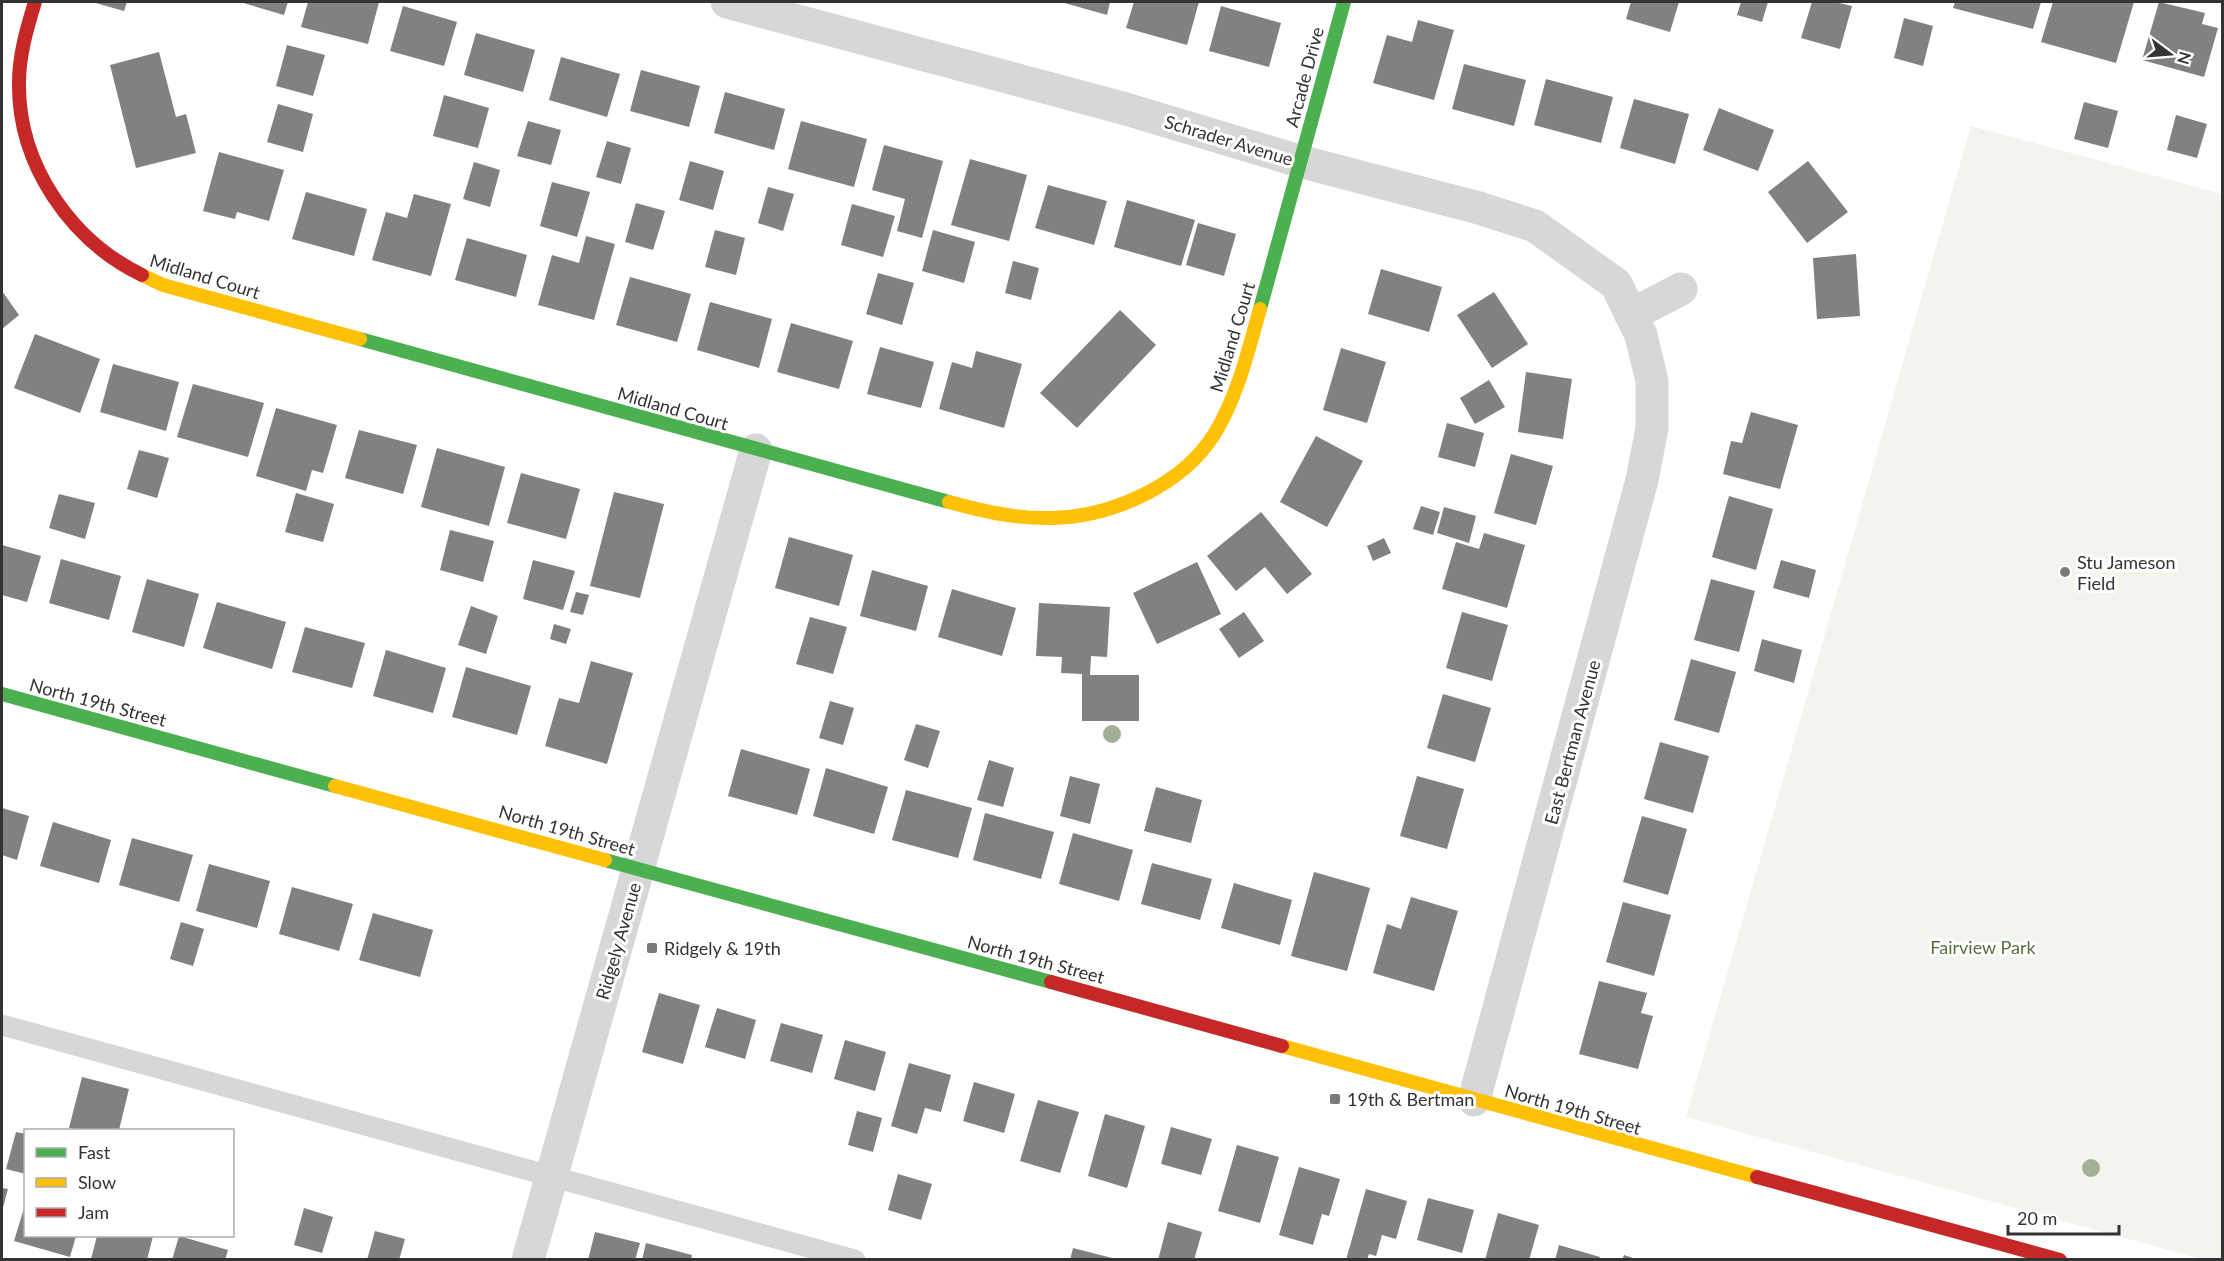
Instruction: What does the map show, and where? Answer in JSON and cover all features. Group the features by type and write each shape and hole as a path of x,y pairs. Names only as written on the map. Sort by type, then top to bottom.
{"street":[{"name":"Midland Court","path":"34,2 18,75 22,119 32,158 47,189 66,217 100,249 131,271 163,285 982,512 1014,516 1064,517 1102,510 1170,478 1201,453 1229,408 1244,367 1299,161"},
{"name":"Schrader Avenue","path":"728,2 1126,109 1299,161 1479,208 1535,226 1616,284 1641,335 1652,381"},
{"name":"Arcade Drive","path":"1299,161 1344,2"},
{"path":"1630,315 1682,288"},
{"name":"East Bertman Avenue","path":"1474,1100 1642,480 1652,428 1652,381"},
{"name":"Ridgely Avenue","path":"528,1260 756,450"},
{"name":"North 19th Street","path":"2,694 2060,1260"}],"lane":[{"path":"2,1025 855,1260"}],"green space":[{"name":"Fairview Park","path":"1971,126 2222,194 2222,1259 2201,1259 1686,1117"}],"building":[{"path":"92,2 127,2 124,11"},
{"path":"240,2 288,2 284,15"},
{"path":"308,2 379,2 368,44 301,27"},
{"path":"1061,2 1110,2 1107,15"},
{"path":"1134,2 1199,2 1187,45 1126,28"},
{"path":"1631,2 1679,2 1670,32 1626,19"},
{"path":"1741,2 1768,2 1762,22 1737,15"},
{"path":"1812,2 1835,2 1852,6 1840,49 1801,38"},
{"path":"1955,2 2041,2 2033,29 1953,8"},
{"path":"2053,2 2134,2 2116,63 2041,42"},
{"path":"2159,2 2205,13 2202,24 2218,28 2204,77 2142,60"},
{"path":"403,6 457,22 444,66 390,51"},
{"path":"1221,6 1281,23 1269,67 1209,51"},
{"path":"1904,18 1933,26 1923,66 1894,58"},
{"path":"1418,20 1454,30 1434,100 1373,83 1387,35 1412,42"},
{"path":"476,33 535,50 523,92 464,75"},
{"path":"287,45 325,55 313,96 276,86"},
{"path":"159,52 176,117 186,114 196,153 136,168 110,65"},
{"path":"561,57 620,74 607,117 549,100"},
{"path":"1464,64 1526,80 1514,126 1452,109"},
{"path":"641,70 700,86 689,127 630,111"},
{"path":"1546,79 1613,97 1601,143 1534,125"},
{"path":"725,92 785,109 774,150 714,133"},
{"path":"444,95 489,108 478,148 433,136"},
{"path":"1634,99 1689,114 1675,164 1620,148"},
{"path":"2084,102 2118,111 2108,148 2074,139"},
{"path":"278,104 313,114 303,152 267,142"},
{"path":"1719,108 1774,130 1758,171 1703,150"},
{"path":"2176,115 2207,124 2197,158 2167,150"},
{"path":"528,121 561,130 551,165 517,156"},
{"path":"801,121 867,139 854,187 788,169"},
{"path":"607,141 631,148 621,184 596,177"},
{"path":"884,145 943,161 922,238 897,231 905,199 872,190"},
{"path":"219,152 284,170 269,221 237,212 235,219 203,211"},
{"path":"970,159 1027,175 1009,241 951,225"},
{"path":"690,161 724,171 713,210 679,200"},
{"path":"1808,161 1848,212 1807,243 1768,192"},
{"path":"474,162 500,170 490,207 463,199"},
{"path":"552,182 590,192 577,237 540,226"},
{"path":"1048,185 1107,201 1094,245 1035,228"},
{"path":"768,187 794,194 783,231 758,223"},
{"path":"306,192 367,209 354,256 292,239"},
{"path":"414,194 451,204 431,276 372,260 386,212 407,218"},
{"path":"1127,200 1195,220 1181,266 1114,247"},
{"path":"636,203 665,211 653,250 625,242"},
{"path":"852,204 895,216 883,257 841,245"},
{"path":"1198,223 1236,234 1224,276 1186,265"},
{"path":"715,230 745,238 736,275 705,267"},
{"path":"933,230 975,242 964,283 922,271"},
{"path":"586,236 615,244 594,320 538,305 552,255 579,263"},
{"path":"467,238 527,255 516,297 455,280"},
{"path":"1856,254 1860,316 1817,319 1813,258"},
{"path":"1013,261 1039,268 1031,300 1005,293"},
{"path":"1381,269 1442,287 1429,332 1368,314"},
{"path":"878,273 914,283 902,325 866,314"},
{"path":"630,277 691,294 677,342 616,325"},
{"path":"2,291 19,315 2,329"},
{"path":"1494,292 1528,344 1492,368 1457,315"},
{"path":"710,302 772,319 759,368 697,350"},
{"path":"1120,310 1156,345 1077,428 1040,393"},
{"path":"791,323 853,341 839,389 777,372"},
{"path":"35,334 100,359 80,413 14,388"},
{"path":"880,347 934,362 921,408 867,394"},
{"path":"1341,348 1386,362 1367,423 1323,410"},
{"path":"976,351 1022,364 1004,428 939,409 952,362 972,368"},
{"path":"113,364 179,382 166,431 100,412"},
{"path":"1526,372 1572,379 1563,439 1518,432"},
{"path":"1489,380 1505,407 1475,424 1460,398"},
{"path":"193,384 264,403 248,457 177,437"},
{"path":"276,408 337,425 323,473 312,470 306,491 256,476"},
{"path":"1751,412 1798,425 1780,489 1723,474 1731,441 1742,443"},
{"path":"1447,423 1484,433 1475,467 1438,457"},
{"path":"359,430 417,445 403,494 345,478"},
{"path":"1316,436 1363,461 1327,527 1280,502"},
{"path":"437,448 505,467 489,526 421,507"},
{"path":"139,450 169,458 157,498 127,489"},
{"path":"1511,454 1553,466 1536,525 1494,513"},
{"path":"521,473 580,489 566,539 507,523"},
{"path":"614,492 664,504 640,598 590,586"},
{"path":"296,493 334,504 323,542 285,532"},
{"path":"59,494 95,503 85,539 49,528"},
{"path":"1729,496 1773,509 1756,570 1712,557"},
{"path":"1421,506 1440,512 1433,535 1413,529"},
{"path":"1444,507 1476,516 1469,543 1437,533"},
{"path":"1261,512 1312,574 1287,594 1265,567 1236,591 1207,556"},
{"path":"450,530 494,541 483,582 440,570"},
{"path":"1484,533 1525,545 1507,608 1442,589 1456,542 1479,549"},
{"path":"789,537 853,555 839,606 775,588"},
{"path":"1384,538 1391,553 1373,561 1367,546"},
{"path":"2,545 41,556 27,602 2,595"},
{"path":"61,559 121,576 109,620 49,603"},
{"path":"533,560 575,571 563,610 523,599"},
{"path":"1781,560 1816,570 1809,598 1773,588"},
{"path":"1197,562 1221,614 1157,644 1133,593"},
{"path":"872,570 928,586 916,631 860,616"},
{"path":"147,579 199,594 184,647 132,632"},
{"path":"1711,579 1755,591 1739,652 1694,640"},
{"path":"952,589 1016,608 1002,656 938,637"},
{"path":"576,592 589,595 583,615 570,612"},
{"path":"217,602 286,622 272,669 203,648"},
{"path":"1039,603 1110,607 1107,657 1091,656 1090,675 1139,675 1139,721 1082,721 1082,674 1061,673 1062,657 1036,656"},
{"path":"471,606 498,616 486,654 458,645"},
{"path":"1244,612 1264,641 1239,658 1219,629"},
{"path":"1462,612 1508,625 1492,681 1446,668"},
{"path":"810,617 847,627 833,674 796,664"},
{"path":"554,624 571,629 566,644 550,639"},
{"path":"305,627 365,643 352,688 292,672"},
{"path":"1762,639 1802,650 1794,683 1754,671"},
{"path":"386,650 446,668 433,713 373,696"},
{"path":"1691,659 1736,672 1719,733 1674,720"},
{"path":"591,661 633,673 607,764 545,746 559,698 579,703"},
{"path":"466,667 531,686 517,735 452,717"},
{"path":"1443,694 1491,708 1475,762 1427,748"},
{"path":"830,701 854,708 843,745 819,738"},
{"path":"916,724 940,731 928,768 904,760"},
{"path":"1660,742 1709,756 1693,813 1644,799"},
{"path":"741,749 810,769 797,815 728,796"},
{"path":"989,760 1014,768 1003,807 977,800"},
{"path":"826,768 888,787 874,834 813,816"},
{"path":"1070,776 1100,784 1090,824 1060,816"},
{"path":"1417,776 1464,789 1447,849 1400,836"},
{"path":"1156,787 1202,800 1191,843 1144,831"},
{"path":"906,790 972,808 958,858 892,840"},
{"path":"2,808 29,816 17,860 2,855"},
{"path":"985,813 1054,832 1041,879 973,860"},
{"path":"1642,816 1687,829 1668,895 1623,882"},
{"path":"53,822 111,840 99,883 40,866"},
{"path":"1073,833 1133,850 1119,901 1059,884"},
{"path":"132,838 193,855 179,902 119,885"},
{"path":"1152,863 1212,879 1200,920 1141,904"},
{"path":"209,864 270,881 257,928 196,911"},
{"path":"1314,872 1370,888 1347,971 1291,956"},
{"path":"1234,883 1292,900 1280,945 1221,928"},
{"path":"292,887 353,904 339,951 279,934"},
{"path":"1411,897 1458,911 1434,991 1373,973 1387,924 1401,929"},
{"path":"1623,902 1671,915 1654,976 1606,962"},
{"path":"373,913 433,930 420,977 359,960"},
{"path":"181,922 204,929 193,966 170,959"},
{"path":"1599,981 1647,993 1641,1013 1653,1016 1638,1069 1579,1054"},
{"path":"659,993 700,1005 683,1064 642,1052"},
{"path":"717,1008 756,1020 745,1059 705,1047"},
{"path":"781,1023 823,1035 812,1073 770,1061"},
{"path":"845,1040 886,1052 875,1091 834,1079"},
{"path":"909,1063 951,1075 941,1112 925,1108 917,1134 891,1126"},
{"path":"82,1077 129,1089 119,1129 69,1128"},
{"path":"974,1082 1015,1094 1004,1133 963,1121"},
{"path":"1038,1100 1079,1112 1060,1173 1020,1161"},
{"path":"857,1111 882,1118 873,1152 848,1145"},
{"path":"1105,1114 1145,1126 1127,1188 1088,1176"},
{"path":"1171,1127 1212,1139 1201,1175 1161,1164"},
{"path":"16,1132 24,1134 24,1174 6,1169"},
{"path":"1237,1145 1279,1157 1260,1223 1218,1211"},
{"path":"1299,1167 1340,1179 1329,1216 1322,1214 1313,1245 1279,1235"},
{"path":"898,1174 932,1184 921,1220 888,1210"},
{"path":"2,1188 8,1189 2,1211"},
{"path":"1366,1189 1407,1201 1396,1239 1382,1235 1376,1256 1369,1254 1367,1260 1346,1260"},
{"path":"1428,1198 1474,1210 1462,1253 1417,1240"},
{"path":"24,1208 24,1237 76,1237 70,1257 14,1241"},
{"path":"304,1208 333,1217 322,1253 294,1245"},
{"path":"1498,1213 1539,1225 1529,1260 1485,1260"},
{"path":"1168,1222 1202,1232 1194,1260 1158,1260"},
{"path":"375,1231 405,1239 399,1260 367,1260"},
{"path":"595,1232 640,1243 635,1260 588,1260"},
{"path":"97,1237 153,1237 147,1260 91,1259"},
{"path":"179,1237 228,1250 225,1260 172,1260"},
{"path":"646,1243 692,1255 691,1260 642,1260"},
{"path":"1559,1245 1600,1257 1599,1260 1555,1260"},
{"path":"1073,1248 1116,1259 1116,1260 1070,1260"},
{"path":"1624,1255 1636,1259 1636,1260 1622,1260"}],"traffic: fast":[{"path":"1260,309 1344,2"},
{"path":"360,339 949,502"},
{"path":"2,694 335,786"},
{"path":"605,860 1051,982"}],"traffic: slow":[{"path":"142,275 163,285 360,339"},
{"path":"949,502 1012,516 1039,518 1075,516 1098,512 1122,504 1144,495 1165,482 1201,452 1215,433 1230,404 1242,372 1260,309"},
{"path":"335,786 605,860"},
{"path":"1282,1046 1757,1177"}],"traffic: jam":[{"path":"35,2 22,52 19,83 21,113 38,170 53,196 92,242 116,260 142,275"},
{"path":"1051,982 1282,1046"},
{"path":"1757,1177 2060,1260"}],"place":[{"name":"Stu Jameson Field","path":"2065,572"},
{"name":"Ridgely & 19th","path":"652,948"},
{"name":"19th & Bertman","path":"1335,1099"}]}
